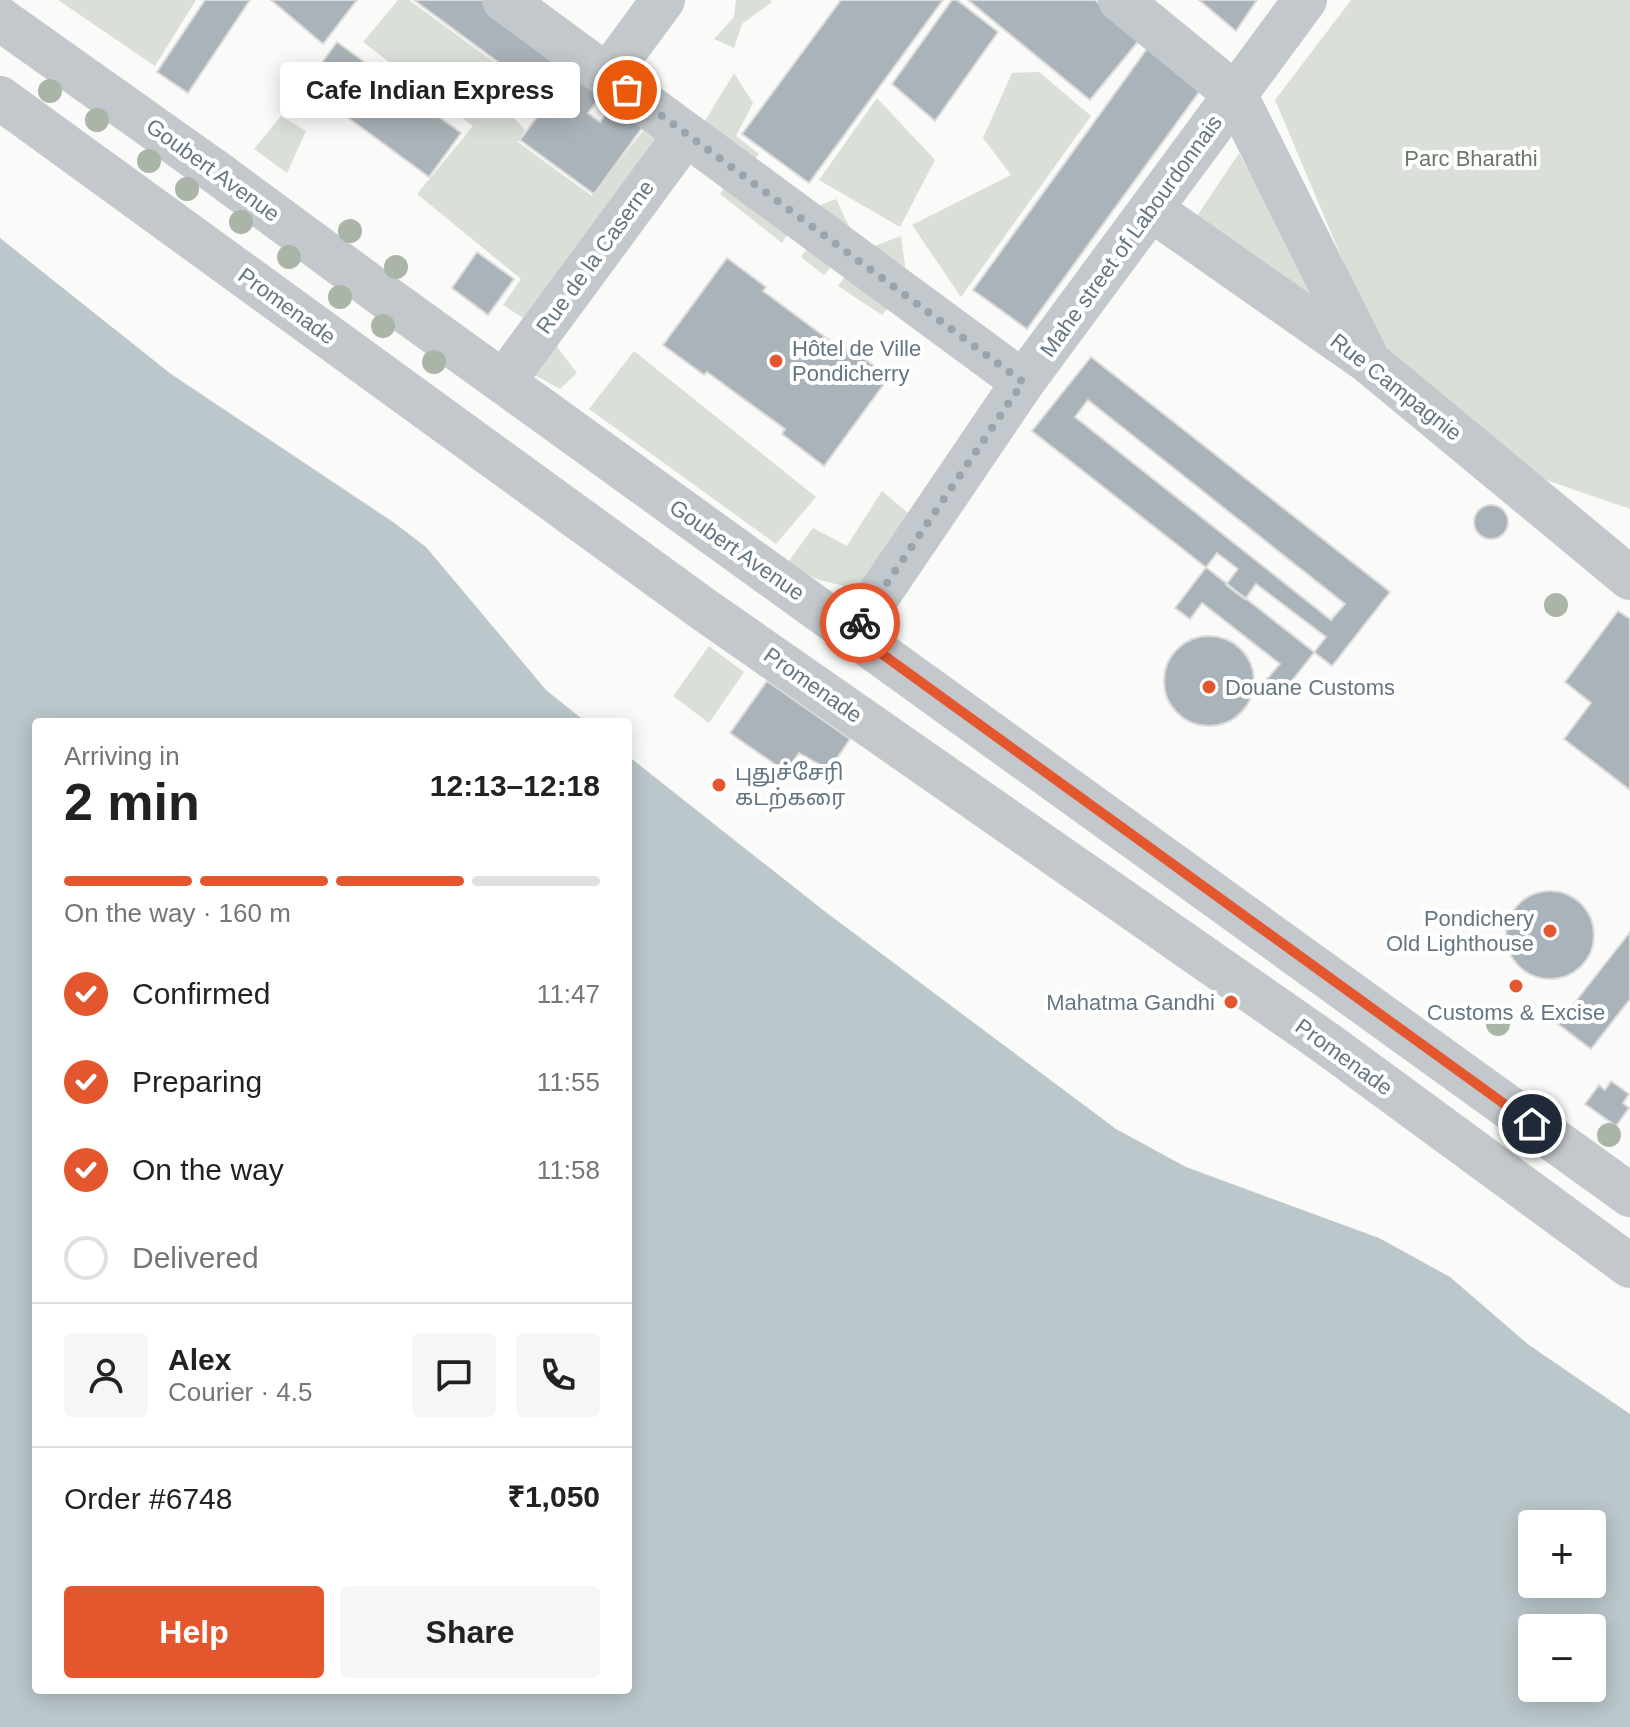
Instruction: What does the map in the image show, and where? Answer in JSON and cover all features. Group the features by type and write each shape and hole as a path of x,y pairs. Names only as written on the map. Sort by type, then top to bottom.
{"street":[{"path":"504,0 1023,382"},
{"path":"607,76 663,0"},
{"path":"1120,0 1235,94 1369,362"},
{"name":"Mahe street of Labourdonnais","path":"853,633 1023,382 1305,0"},
{"name":"Goubert Avenue","path":"0,19 1630,1195"},
{"name":"Promenade","path":"0,98 706,611 1326,1043 1630,1266"},
{"name":"Rue de la Caserne","path":"504,381 686,134"},
{"name":"Rue Campagnie","path":"1152,210 1369,362 1630,578"}],"green space":[{"path":"58,0 196,0 155,66"},
{"path":"398,0 409,0 526,85 509,113 525,130 518,142 592,196 656,114 682,134 536,326 503,305 521,279 417,194 473,126 363,42"},
{"path":"736,0 772,2 742,24 734,48 714,39 734,17"},
{"name":"Parc Bharathi","path":"1351,0 1630,0 1630,509 1546,480 1379,346 1275,100"},
{"path":"1039,72 1091,116 961,297 912,225 1011,175 983,138 1012,73"},
{"path":"734,73 753,103 736,136 759,154 745,171 697,134"},
{"path":"877,98 935,160 900,227 819,180"},
{"path":"281,116 306,131 287,173 254,149"},
{"path":"1239,153 1330,318 1197,216"},
{"path":"733,171 896,298 882,315 838,286 850,270 837,260 824,275 801,257 813,239 793,226 782,243 720,194"},
{"path":"836,199 861,251 901,236 908,287 805,211"},
{"path":"549,336 577,373 560,389 531,373"},
{"path":"634,351 816,497 776,544 589,409"},
{"path":"882,491 914,518 870,592 819,580 786,565 813,528 847,546"},
{"path":"709,646 744,672 709,723 673,696"}],"shaded area":[{"path":"0,238 171,374 426,547 546,690 581,718 32,718 32,1694 632,1694 632,759 823,910 1116,1129 1186,1167 1379,1238 1450,1277 1529,1345 1630,1414 1630,1727 0,1727"}],"building":[{"path":"205,0 250,0 188,93 157,72"},
{"path":"271,0 357,0 323,44"},
{"path":"414,0 485,0 570,63 545,97"},
{"path":"841,0 943,0 809,183 742,134"},
{"path":"952,0 957,0 998,32 935,121 892,84"},
{"path":"968,0 1095,0 1141,38 1090,100"},
{"path":"1199,0 1257,0 1236,31"},
{"path":"337,42 461,133 429,177 305,86"},
{"path":"1152,42 1207,81 1027,329 973,290"},
{"path":"571,71 602,94 588,113 600,122 614,103 644,125 594,194 520,140"},
{"path":"477,252 514,279 488,315 452,288"},
{"name":"Hôtel de Ville Pondicherry","path":"727,258 766,287 763,291 844,351 847,346 889,377 824,466 782,434 785,429 707,372 704,375 663,345"},
{"path":"1091,357 1390,592 1332,666 1032,431","holes":["1088,400 1345,604 1331,620 1075,417"]},
{"path":"1491,505 1503,510 1508,522 1503,534 1491,539 1479,534 1474,522 1479,510"},
{"path":"1217,553 1238,569 1226,585 1245,599 1256,584 1326,637 1284,691 1267,679 1280,664 1202,603 1190,619 1175,608"},
{"path":"1618,611 1630,619 1630,790 1564,739 1591,703 1565,682"},
{"name":"Douane Customs","path":"1209,636 1226,640 1241,649 1250,664 1254,681 1250,698 1241,713 1226,722 1209,726 1192,722 1177,713 1168,698 1164,681 1168,664 1177,649 1192,640"},
{"path":"767,681 850,739 829,770 799,753 786,772 730,733"},
{"name":"Pondichery Old Lighthouse","path":"1541,891 1559,891 1575,898 1587,910 1594,926 1594,944 1587,960 1575,972 1559,979 1541,979 1525,972 1513,960 1506,944 1506,926 1513,910 1525,898"},
{"path":"1630,932 1630,999 1591,1049 1558,1024"},
{"path":"1611,1081 1629,1094 1623,1103 1629,1108 1616,1126 1585,1104 1599,1085 1605,1090"}],"way so far":[{"path":"627,90 1023,382 860,623"}],"place":[{"name":"Cafe Indian Express","path":"627,90"},
{"name":"Hôtel de Ville Pondicherry","path":"776,361"},
{"name":"Douane Customs","path":"1209,687"},
{"name":"புதுச்சேரி கடற்கரை","path":"719,785"},
{"name":"Pondichery Old Lighthouse","path":"1550,931"},
{"name":"Customs & Excise","path":"1516,986"},
{"name":"Mahatma Gandhi","path":"1231,1002"}],"route":[{"path":"860,623 853,633 1532,1124"}]}
